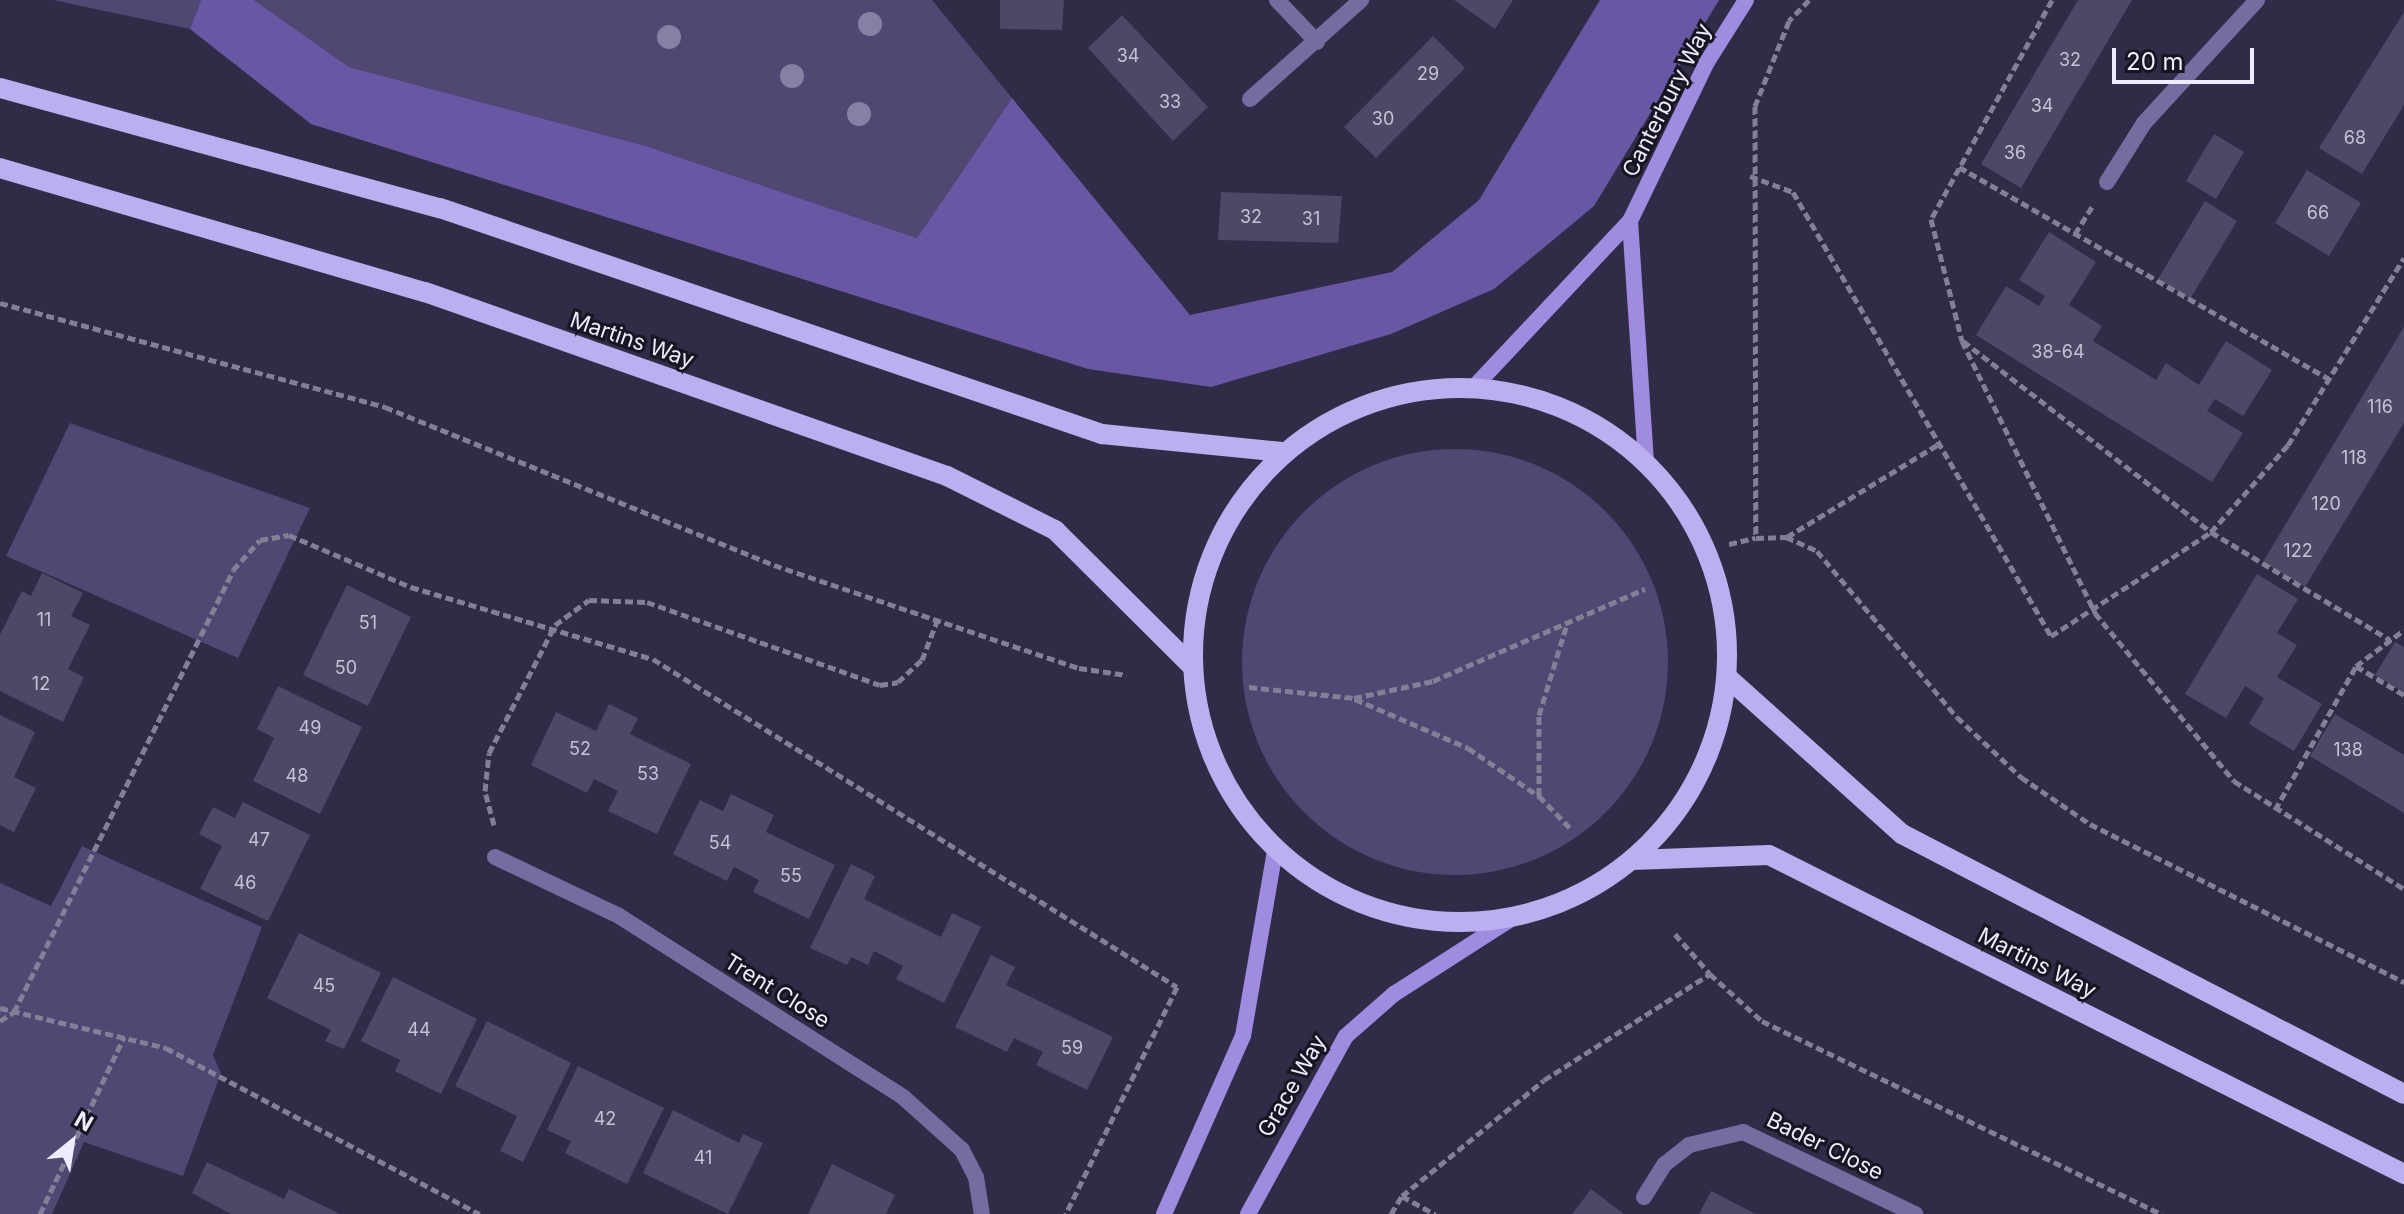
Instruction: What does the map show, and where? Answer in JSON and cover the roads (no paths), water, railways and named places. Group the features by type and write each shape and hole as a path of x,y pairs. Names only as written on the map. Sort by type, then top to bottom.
{"main road":[{"path":"0,88 440,208 1102,434 1282,452"},
{"name":"Martins Way","path":"0,168 425,292 947,476 1055,530 1191,665"},
{"path":"1475,386 1538,398 1596,423 1646,462 1694,525 1722,599 1727,677 1700,771 1680,808 1633,860 1577,896 1514,917 1450,923 1387,912 1327,888 1275,850 1231,796 1203,733 1191,665 1200,586 1231,513 1282,452 1340,414 1393,396 1475,386"},
{"path":"1727,677 1902,834 2404,1094"},
{"name":"Martins Way","path":"1633,860 1769,855 2404,1174"}],"street":[{"path":"1277,0 1317,42"},
{"path":"1250,99 1361,0"},
{"name":"Canterbury Way","path":"1475,386 1630,221 1707,62 1746,0"},
{"path":"2107,182 2144,123 2257,0"},
{"name":"Canterbury Way","path":"1630,221 1646,462"},
{"path":"1164,1214 1243,1036 1275,850"},
{"name":"Trent Close","path":"495,857 619,916 903,1097 962,1150 976,1177 982,1214"},
{"name":"Grace Way","path":"1248,1214 1346,1036 1394,994 1514,917"},
{"name":"Bader Close","path":"1644,1197 1665,1164 1689,1145 1743,1132 1915,1214"}]}
